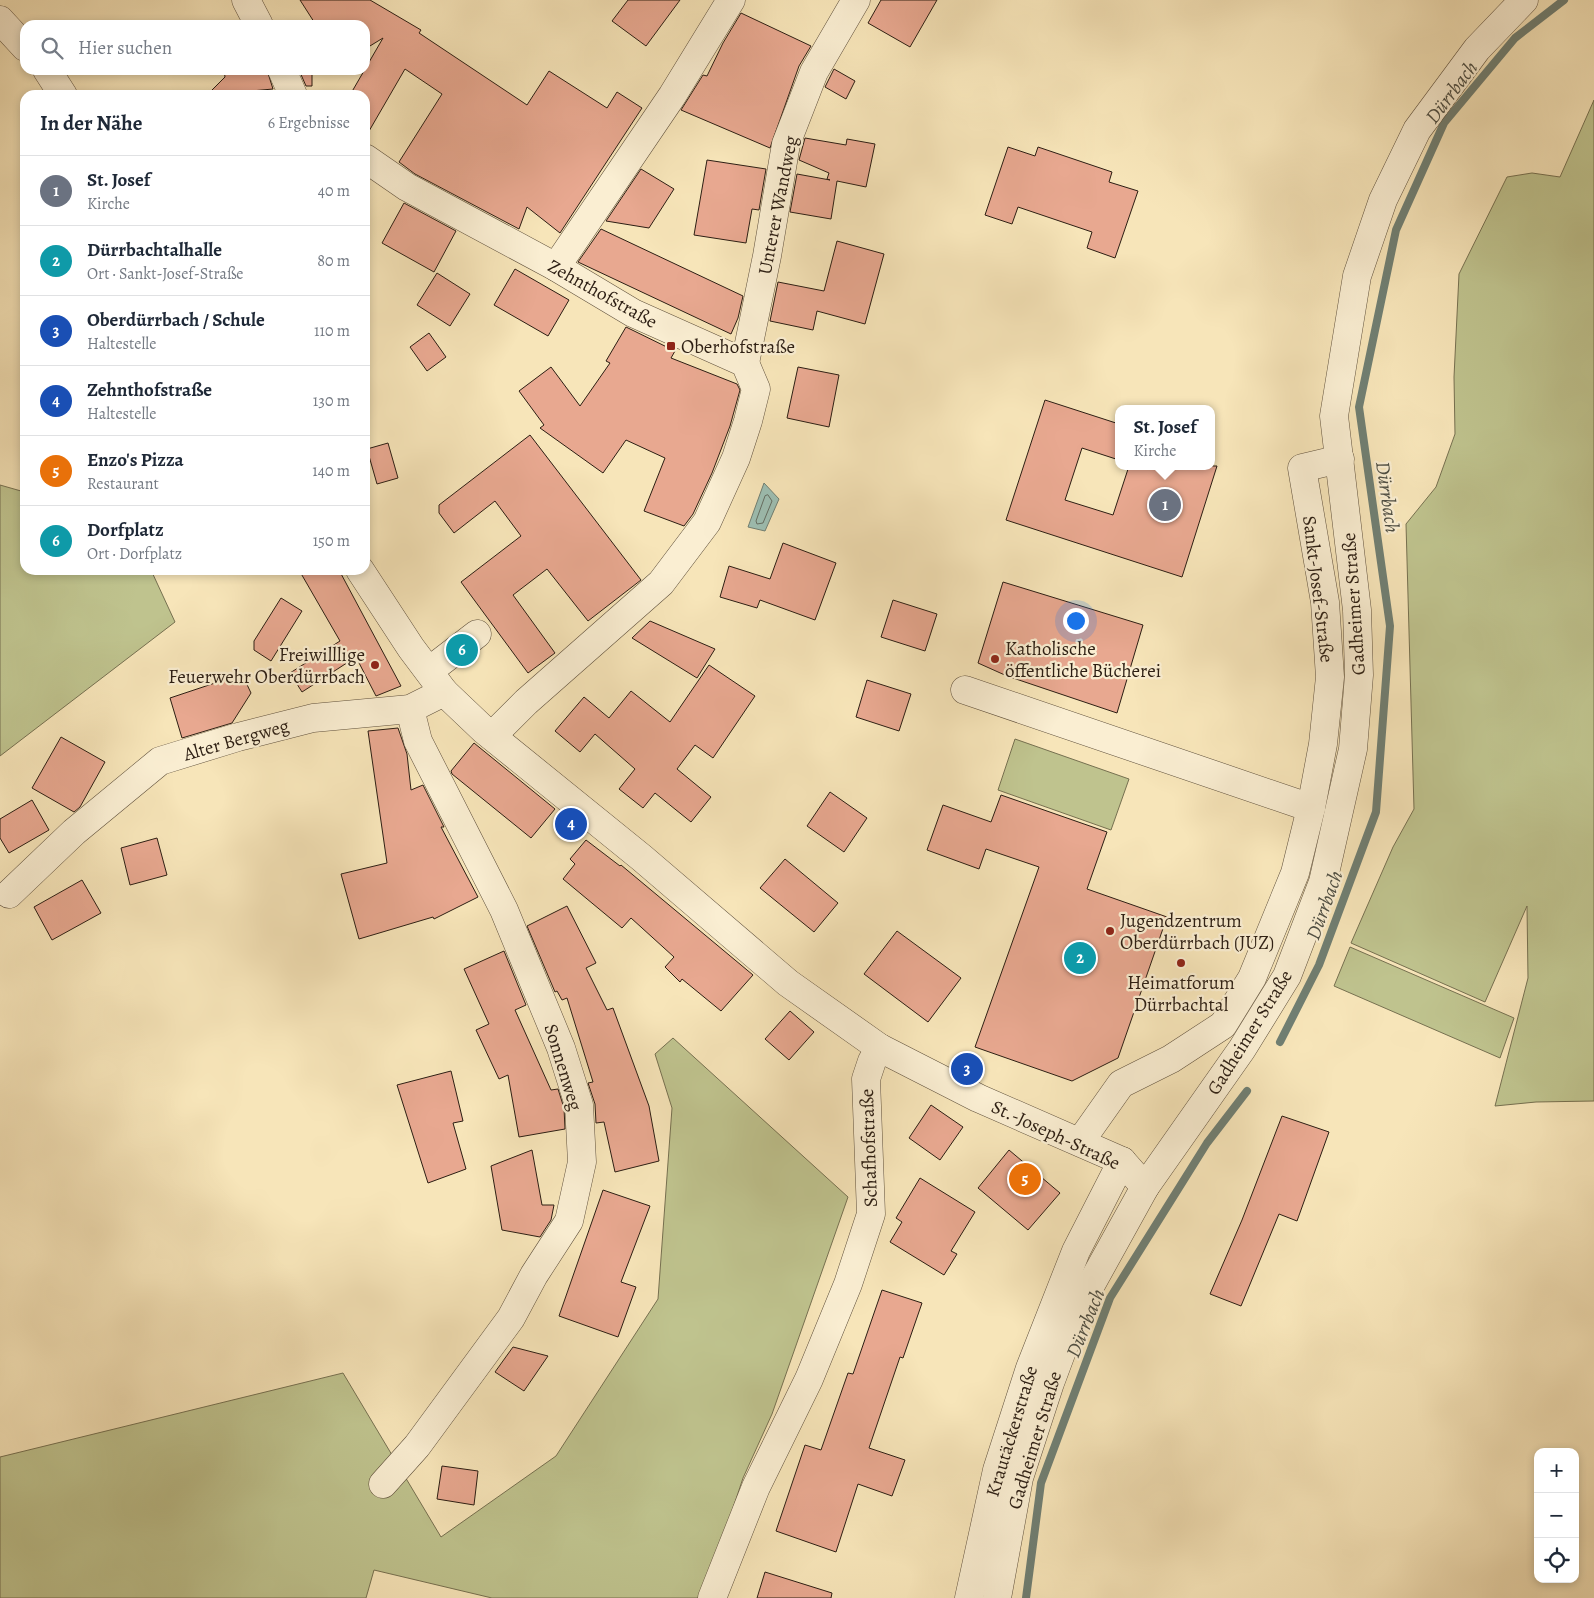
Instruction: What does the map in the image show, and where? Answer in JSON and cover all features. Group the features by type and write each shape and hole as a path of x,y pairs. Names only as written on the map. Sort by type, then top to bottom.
{"street":[{"path":"246,0 256,20"},
{"path":"556,267 672,96 732,0"},
{"name":"Unterer Wandweg","path":"745,363 767,256 786,144 814,72 856,0"},
{"name":"Gadheimer Straße","path":"997,1598 1019,1478 1050,1383 1078,1308 1145,1186 1242,1049 1287,976 1323,882 1353,749 1359,675 1357,610 1334,416 1357,276 1382,200 1417,130 1477,49 1524,0"},
{"path":"0,20 20,42"},
{"path":"50,75 60,90"},
{"path":"284,75 291,90"},
{"name":"Zehnthofstraße","path":"370,161 407,187 556,267 633,313 745,363"},
{"path":"492,736 526,702 661,583 707,522 736,458 756,389 745,363"},
{"name":"Sankt-Josef-Straße","path":"1080,1142 1120,1084 1171,1059 1223,1025 1252,978 1295,873 1311,808 1323,744 1330,676 1324,602 1302,468 1340,459"},
{"path":"363,575 411,648 463,712 642,858 788,983 880,1048"},
{"name":"Alter Bergweg","path":"9,894 74,832 160,761 238,737 313,718 410,709 437,682 477,634"},
{"path":"965,690 1311,808"},
{"name":"Sonnenweg","path":"383,1484 417,1446 511,1318 534,1275 569,1221 582,1162 580,1105 562,1048 504,910 418,741 410,709"},
{"name":"St.-Joseph-Straße","path":"880,1048 978,1098 1122,1161 1145,1186"},
{"name":"Schafhofstraße","path":"712,1598 756,1487 808,1379 848,1284 871,1214 866,1079 872,1060 880,1048"},
{"name":"Krautäckerstraße","path":"969,1598 997,1470 1030,1368 1076,1251 1122,1161"}],"green space":[{"path":"1594,100 1594,1101 1536,1102 1495,1106 1528,978 1527,906 1485,1002 1351,943 1393,847 1414,809 1406,524 1436,487 1455,434 1454,377 1459,274 1507,177 1532,173 1560,177"},
{"path":"0,485 20,491 20,575 153,575 175,622 0,756"},
{"path":"1015,739 1129,779 1111,830 998,790"},
{"path":"1350,947 1514,1018 1500,1058 1334,986"},
{"path":"673,1038 848,1197 772,1414 743,1478 703,1598 492,1598 374,1570 366,1598 0,1598 0,1457 343,1373 441,1537 556,1456 658,1299 672,1108 655,1054"}],"water":[{"path":"764,483 779,499 765,531 748,527"}],"building":[{"path":"300,0 370,0 421,30 419,33 527,105 549,71 607,108 617,92 642,108 560,233 527,207 519,229 415,174 399,162 442,94 405,69 370,129 370,90 353,90 362,75 370,75 370,60 383,38 370,46 370,20 313,20"},
{"path":"628,0 680,0 646,46 612,21"},
{"path":"881,0 937,0 910,47 868,23"},
{"path":"741,13 811,46 799,66 770,148 681,110 703,75 707,76 723,43"},
{"path":"834,69 855,81 846,99 825,87"},
{"path":"225,75 269,75 273,89 212,90 225,77"},
{"path":"301,75 312,75 312,86 306,86"},
{"path":"805,138 846,145 847,139 875,144 866,187 837,181 831,219 790,212 797,174 830,180 827,179 829,173 799,160"},
{"path":"1008,147 1035,156 1038,147 1112,172 1109,182 1138,191 1115,258 1087,248 1092,232 1018,207 1012,224 985,215"},
{"path":"707,160 766,169 759,210 752,209 746,243 694,235"},
{"path":"641,169 674,189 649,228 606,221"},
{"path":"404,203 456,231 434,272 382,243"},
{"path":"601,229 743,296 738,318 731,334 578,262"},
{"path":"837,241 884,254 865,324 817,311 813,330 770,321 778,282 824,291"},
{"path":"515,269 569,300 548,336 494,305"},
{"path":"437,273 470,294 450,326 417,305"},
{"path":"626,327 675,351 671,358 737,384 740,390 730,426 712,473 693,514 684,526 644,511 665,458 626,440 603,473 540,428 544,425 519,391 551,367 580,406 610,363 606,361"},
{"path":"429,333 446,357 427,371 410,347"},
{"path":"798,367 839,375 829,427 787,418"},
{"path":"1045,400 1115,423 1115,459 1082,448 1065,500 1113,515 1128,470 1215,470 1215,466 1217,466 1182,577 1006,520"},
{"path":"530,435 641,580 588,621 547,569 513,595 555,653 528,673 461,582 521,536 495,501 454,533 439,513 439,505"},
{"path":"388,443 398,478 377,484 370,460 370,448"},
{"path":"783,543 836,563 815,620 760,600 757,608 720,597 729,566 770,579"},
{"path":"302,575 342,575 401,686 376,696 356,657 302,692 290,673 340,641"},
{"path":"1003,582 1143,625 1117,713 1007,676 978,663"},
{"path":"281,598 302,611 271,661 254,650 254,641"},
{"path":"893,600 937,614 925,651 881,637"},
{"path":"650,621 715,649 697,678 632,638"},
{"path":"709,665 755,696 713,758 695,745 677,769 711,797 691,822 655,793 643,808 619,789 635,769 595,734 580,752 555,731 584,697 609,718 631,691 670,722"},
{"path":"242,674 251,693 232,723 182,738 170,698"},
{"path":"867,680 911,694 899,731 856,717"},
{"path":"398,728 407,754 411,790 423,785 444,827 441,827 478,897 434,919 433,917 359,939 341,874 387,863 368,731"},
{"path":"61,737 105,762 80,807 74,812 32,788"},
{"path":"474,743 555,809 531,838 452,774 451,771"},
{"path":"830,792 867,818 844,852 807,826"},
{"path":"1001,795 1107,832 1087,889 1167,917 1118,1058 1072,1081 975,1047 1039,867 986,849 979,869 927,850 943,805 991,822"},
{"path":"32,800 49,830 9,853 0,838 0,819"},
{"path":"157,838 167,875 130,885 121,848"},
{"path":"586,840 621,865 753,975 721,1011 682,979 680,982 665,967 674,957 631,918 622,928 563,879 575,864 570,859"},
{"path":"785,859 838,903 814,932 760,888"},
{"path":"82,880 101,913 52,940 34,907"},
{"path":"567,906 596,963 586,968 607,1010 613,1008 649,1106 659,1161 615,1172 604,1122 596,1123 595,1104 588,1083 593,1082 567,998 562,1000 557,991 555,992 527,926"},
{"path":"897,931 961,978 928,1022 864,974"},
{"path":"504,951 526,1005 515,1010 551,1090 558,1089 564,1108 565,1129 519,1137 508,1075 499,1079 476,1030 489,1024 464,969"},
{"path":"790,1011 814,1032 789,1060 765,1039"},
{"path":"451,1071 463,1121 453,1123 466,1169 428,1183 397,1085"},
{"path":"931,1105 963,1127 940,1160 909,1138"},
{"path":"1282,1116 1329,1132 1297,1221 1279,1214 1241,1306 1210,1294 1242,1220"},
{"path":"532,1150 542,1205 554,1205 551,1220 540,1237 502,1230 491,1166"},
{"path":"1009,1150 1060,1193 1028,1230 978,1188"},
{"path":"920,1178 975,1212 951,1251 957,1254 944,1275 890,1242 902,1222 896,1218"},
{"path":"603,1190 650,1206 621,1282 636,1287 618,1337 559,1316"},
{"path":"882,1290 922,1303 903,1358 900,1357 869,1448 905,1460 892,1496 858,1484 836,1552 776,1531 805,1445 821,1450 848,1373 853,1374"},
{"path":"513,1347 548,1356 524,1391 495,1372"},
{"path":"442,1466 478,1471 474,1505 437,1499"},
{"path":"765,1572 832,1593 831,1598 757,1598"}],"waterway":[{"name":"Dürrbach","path":"1280,1042 1319,965 1376,812 1390,626 1359,407 1396,230 1444,123 1515,38 1564,0"},
{"name":"Dürrbach","path":"1026,1598 1041,1483 1110,1298 1207,1143 1247,1091"}],"place":[{"name":"Oberhofstraße","path":"671,346"},
{"name":"St. Josef","path":"1165,505"},
{"name":"Dorfplatz","path":"462,650"},
{"name":"Katholische öffentliche Bücherei","path":"995,659"},
{"name":"Freiwilllige Feuerwehr Oberdürrbach","path":"375,665"},
{"name":"Zehnthofstraße","path":"571,824"},
{"name":"Jugendzentrum Oberdürrbach (JUZ)","path":"1110,931"},
{"name":"Dürrbachtalhalle","path":"1080,958"},
{"name":"Heimatforum Dürrbachtal","path":"1181,963"},
{"name":"Oberdürrbach / Schule","path":"967,1069"},
{"name":"Enzo's Pizza","path":"1025,1179"}]}
